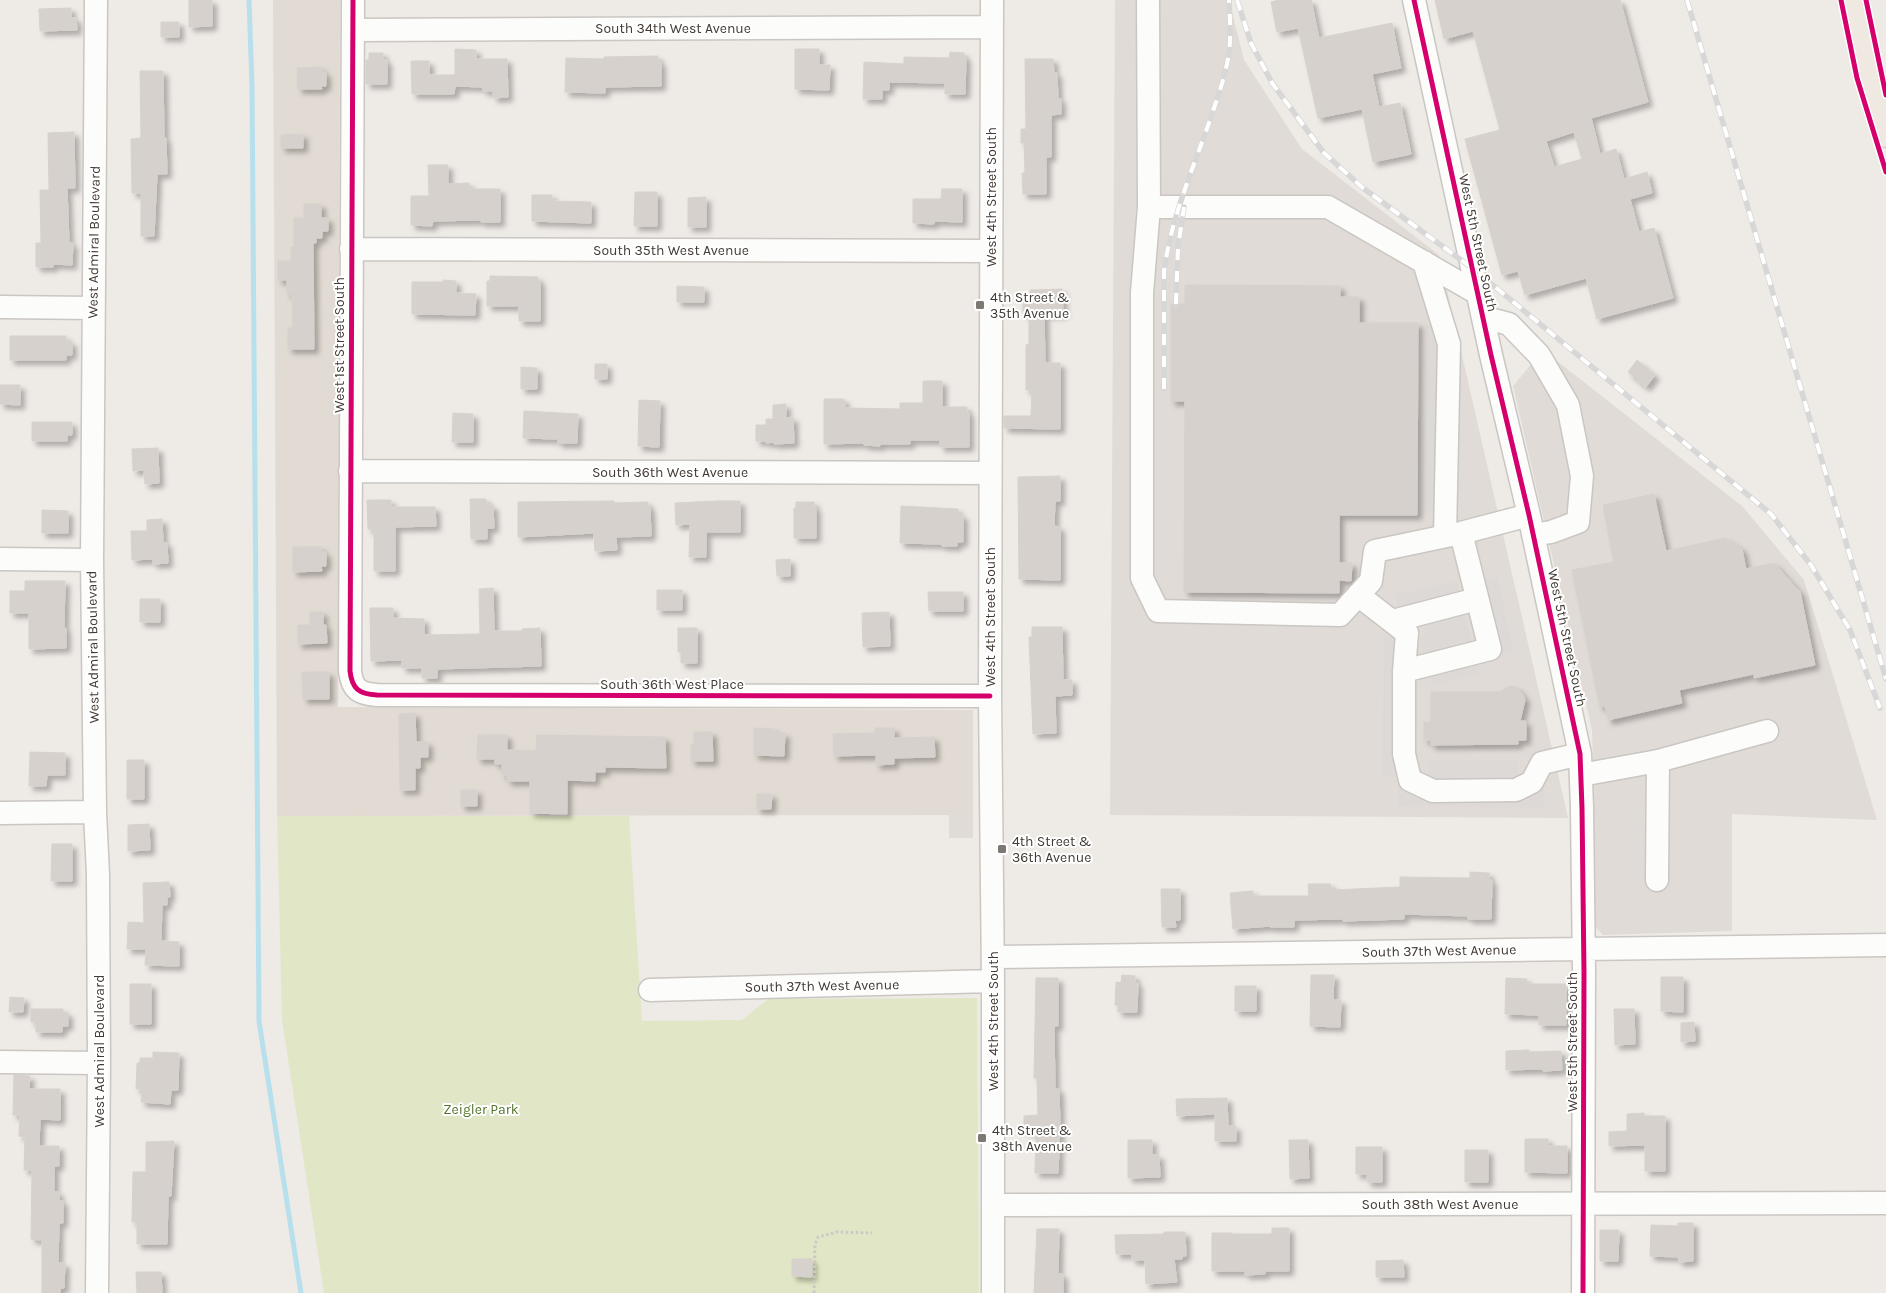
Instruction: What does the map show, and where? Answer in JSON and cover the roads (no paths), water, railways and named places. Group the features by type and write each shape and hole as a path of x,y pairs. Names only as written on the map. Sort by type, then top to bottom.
{"main road":[{"path":"1853,0 1869,77 1886,133"}],"street":[{"name":"West Admiral Boulevard","path":"96,0 92,560 95,812 98,875 97,1293"},
{"name":"West 1st Street South","path":"353,0 350,671 351,682 356,689"},
{"name":"West 4th Street South","path":"992,0 990,696 994,981 993,1293"},
{"path":"1148,0 1149,207 1142,293 1142,578 1158,610 1340,615 1371,581 1374,551 1453,535 1531,525 1550,532 1578,522 1582,476 1568,405 1539,355 1509,324 1483,317"},
{"name":"West 5th Street South","path":"1414,0 1477,293 1531,525 1581,764 1583,1293"},
{"name":"South 34th West Avenue","path":"354,30 992,27"},
{"path":"1149,207 1328,207 1477,293"},
{"name":"South 35th West Avenue","path":"351,249 991,251"},
{"path":"1404,671 1490,649 1478,599 1453,535 1449,344 1424,262"},
{"path":"0,307 93,308"},
{"name":"South 36th West Avenue","path":"350,471 990,472"},
{"path":"0,559 92,560"},
{"path":"1358,595 1407,633 1404,671 1404,754 1410,780 1433,791 1516,790 1532,782 1542,764 1658,761 1767,731"},
{"path":"1393,621 1478,599"},
{"name":"South 36th West Place","path":"356,689 366,694 387,695 990,696"},
{"path":"1657,880 1658,761"},
{"path":"0,813 95,812"},
{"name":"South 37th West Avenue","path":"993,957 1886,944"},
{"name":"South 37th West Avenue","path":"650,990 994,981"},
{"path":"0,1062 99,1063"},
{"name":"South 38th West Avenue","path":"994,1205 1886,1203"}],"waterway":[{"path":"249,0 252,85 259,1021 301,1293"}],"railway":[{"path":"1164,389 1164,272 1167,251 1178,210 1225,74 1230,47 1229,0"},
{"path":"1237,0 1251,43 1272,83 1324,153 1363,188 1472,268 1771,514 1811,565 1850,630 1880,708"},
{"path":"1687,0 1886,679"},
{"path":"1176,304 1178,247 1184,207"}],"place":[{"name":"4th Street & 35th Avenue","path":"980,305"},
{"name":"4th Street & 36th Avenue","path":"1002,849"},
{"name":"4th Street & 38th Avenue","path":"982,1138"}],"park label":[{"name":"Zeigler Park","path":"481,1109"}]}
